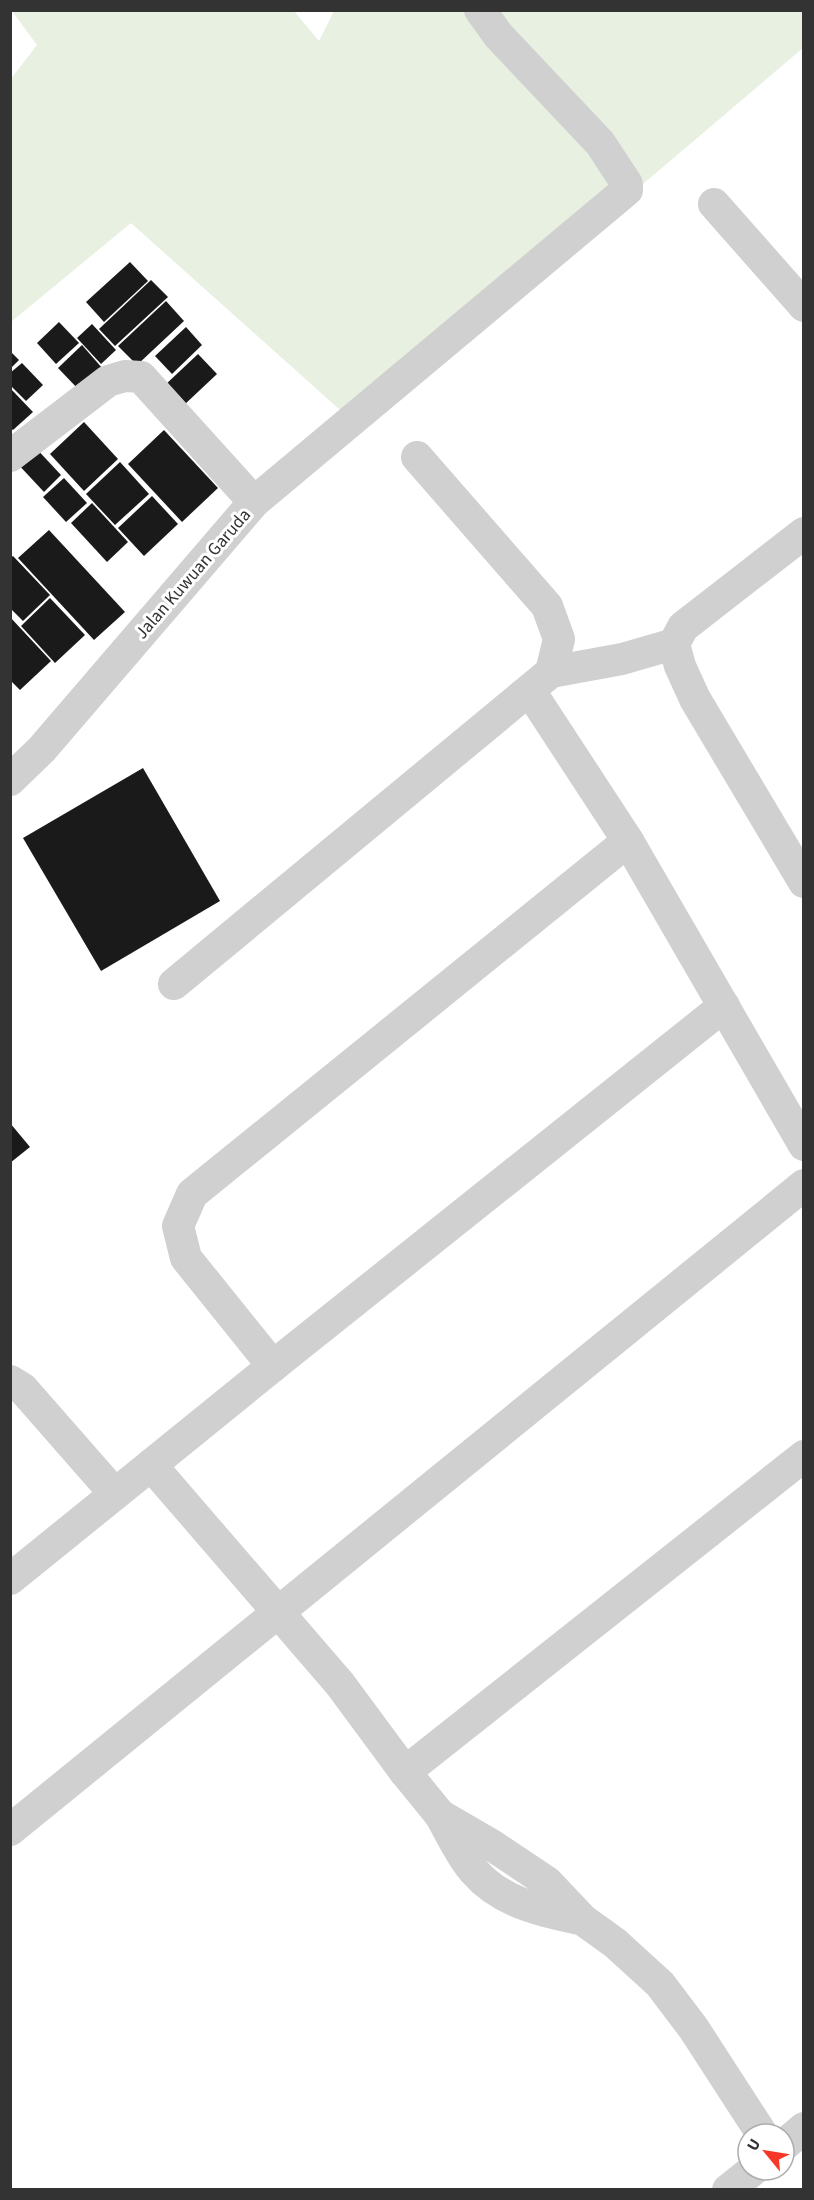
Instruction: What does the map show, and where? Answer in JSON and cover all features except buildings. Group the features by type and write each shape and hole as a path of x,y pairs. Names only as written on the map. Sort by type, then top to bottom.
{"street":[{"path":"254,502 627,190 627,184 600,143 498,35 480,10"},
{"path":"714,204 804,306"},
{"name":"Jalan Kuwuan Garuda","path":"10,456 108,381 125,376 141,377 254,502 42,749 10,780"},
{"path":"417,457 548,606 559,639 541,681"},
{"path":"804,533 683,627 674,644 680,666 695,699 804,882"},
{"path":"174,984 541,681 674,644"},
{"path":"541,681 628,841 804,1145"},
{"path":"273,1366 186,1258 178,1226 192,1194 628,841"},
{"path":"10,1578 724,1006"},
{"path":"10,1830 804,1185"},
{"path":"10,1381 23,1389 115,1494"},
{"path":"405,1772 804,1456"},
{"path":"151,1465 340,1684 440,1815 474,1871 501,1894 532,1909 583,1920 615,1943 660,1984 694,2029 754,2122"}],"green space":[{"path":"12,11 294,11 319,41 334,11 803,11 803,48 358,426 131,223 11,322 10,80 37,45"}]}
